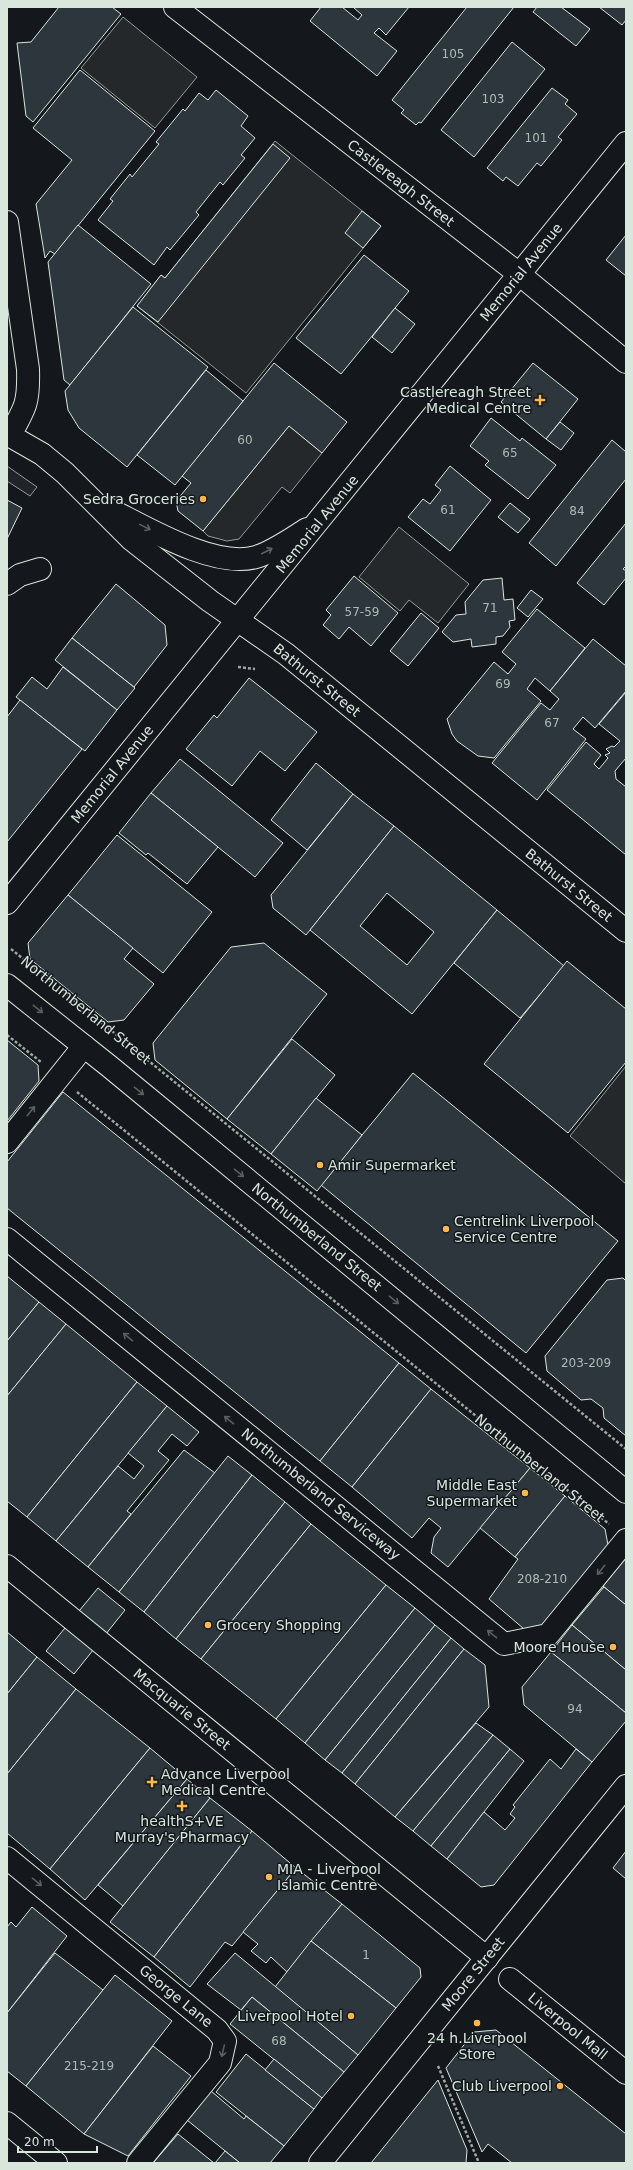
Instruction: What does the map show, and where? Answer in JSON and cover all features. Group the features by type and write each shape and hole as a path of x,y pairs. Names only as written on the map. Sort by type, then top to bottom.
{"street":[{"name":"Castlereagh Street","path":"175,7 519,274 626,362"},
{"name":"Memorial Avenue","path":"7,904 626,143"},
{"path":"7,222 28,369 29,388 26,408 8,435"},
{"name":"Bathurst Street","path":"8,435 42,454 97,504 131,539 238,620 286,654 626,931"},
{"path":"97,504 187,548 208,555 229,558 256,557 290,540 320,521"},
{"path":"7,584 20,575 40,569"},
{"name":"Northumberland Street","path":"7,985 84,1046 626,1492"},
{"path":"7,1142 84,1046"},
{"name":"Northumberland Serviceway","path":"7,1238 504,1644 548,1635 620,1534"},
{"name":"Macquarie Street","path":"7,1566 486,1958"},
{"name":"Moore Street","path":"320,2163 626,1786"},
{"name":"George Lane","path":"7,1858 217,2030 225,2041 220,2063 138,2163"},
{"name":"Liverpool Mall","path":"510,1979 626,2073"},
{"path":"7,2123 56,2163"}],"path":[{"path":"238,667 255,669"},
{"name":"Northumberland Street","path":"11,949 626,1449"},
{"name":"Northumberland Street","path":"7,1035 620,1534"},
{"path":"438,2066 479,2163"}],"shaded area":[{"path":"123,17 197,77 155,128 81,68"},
{"path":"275,141 381,226 246,393 137,306 161,275 165,278"},
{"path":"289,426 322,453 290,493 282,487 239,539 227,541 208,536 203,531"},
{"path":"7,466 37,487 30,496 7,481"},
{"path":"399,527 469,584 438,623 409,600 400,611 359,577"},
{"path":"626,1066 626,1184 570,1136"}],"building":[{"path":"59,7 112,7 121,14 33,122 26,116 17,43 31,42"},
{"path":"321,7 342,7 358,20 362,15 353,7 409,7 386,35 379,28 374,33 397,51 377,76 310,21"},
{"path":"467,7 514,7 421,123 419,122 416,125 401,113 404,110 392,100"},
{"path":"537,7 561,7 590,29 576,46 533,12"},
{"path":"599,7 626,7 626,20 622,25"},
{"path":"512,42 545,69 474,157 441,130"},
{"path":"80,70 155,131 55,254 50,251 45,258 36,204 72,160 33,128"},
{"path":"552,88 568,100 565,104 577,114 558,137 562,140 541,166 537,163 518,186 506,177 503,181 487,168"},
{"path":"216,90 248,116 241,126 255,138 241,155 245,158 223,185 220,182 196,212 199,215 170,250 167,247 154,265 98,220 113,201 110,199 130,174 132,177 159,144 156,142 183,109 185,111 199,93 208,100"},
{"path":"273,144 290,158 158,322 137,306 161,275 165,278"},
{"path":"362,211 381,226 363,248 345,233"},
{"path":"78,225 151,284 70,385 64,380 48,262"},
{"path":"626,235 626,276 606,260"},
{"path":"364,255 409,291 341,374 296,338"},
{"path":"133,307 208,367 127,467 79,428 68,410 65,391"},
{"path":"395,308 415,324 392,353 372,337"},
{"path":"274,363 347,422 322,453 289,426 203,531 178,511 176,501 191,483 182,476"},
{"path":"533,363 578,399 546,439 501,402"},
{"path":"206,370 243,401 175,485 137,455"},
{"path":"491,418 520,441 522,438 556,465 528,499 485,465 489,461 470,446"},
{"path":"560,422 574,433 561,450 546,439"},
{"path":"612,440 626,452 626,479 556,566 529,543"},
{"path":"450,466 491,500 450,551 408,517 423,499 430,504 441,490 435,485"},
{"path":"7,500 22,508 7,539"},
{"path":"510,503 530,519 518,533 498,517"},
{"path":"626,523 626,566 623,569 626,571 626,578 604,605 577,583"},
{"path":"354,576 398,613 371,646 349,627 339,639 323,625 331,615 326,610"},
{"path":"502,578 504,600 513,599 515,620 509,621 510,627 503,636 496,637 496,644 472,647 471,639 453,642 442,632 456,615 466,614 465,602 483,580"},
{"path":"116,584 165,625 167,645 134,687 72,638"},
{"path":"531,590 543,599 528,617 517,608"},
{"path":"537,609 585,648 550,691 535,678 527,689 541,701 494,758 478,756 457,741 452,734 447,719 494,662 508,674 516,664 502,652"},
{"path":"421,613 439,628 408,666 390,651"},
{"path":"72,638 135,688 117,710 55,660"},
{"path":"593,639 626,666 626,691 595,728 583,717 573,729 586,739 537,800 492,763 541,703 550,710 559,699 550,691"},
{"path":"63,667 117,710 85,751 16,697 32,677 47,689"},
{"path":"249,678 317,732 285,771 260,751 232,786 186,749 214,715 217,718"},
{"path":"626,692 626,758 615,771 616,779 626,787 626,855 547,790 586,742 601,755 594,764 599,769 608,758 605,755 610,753 606,749 612,746 614,747 620,741 599,724"},
{"path":"20,700 82,749 7,842 7,717"},
{"path":"180,759 283,843 255,877 151,793"},
{"path":"316,763 353,794 307,850 271,820"},
{"path":"151,793 218,847 187,884 148,853 146,855 119,833"},
{"path":"353,794 394,826 306,935 273,908 271,895"},
{"path":"394,826 497,910 412,1014 310,930","holes":["387,893 434,932 407,965 360,926"]},
{"path":"117,835 212,912 163,973 68,895"},
{"path":"68,895 133,948 124,959 154,984 124,1020 108,1022 30,959 28,943"},
{"path":"497,910 564,966 520,1018 454,963"},
{"path":"264,943 327,994 227,1119 155,1060 153,1043 231,947"},
{"path":"567,961 626,1009 626,1062 568,1133 484,1064"},
{"path":"292,1039 335,1075 271,1154 227,1119"},
{"path":"7,1040 38,1065 39,1081 7,1121"},
{"path":"413,1073 618,1241 526,1353 321,1185"},
{"path":"63,1092 399,1363 320,1461 7,1208 7,1162"},
{"path":"316,1098 362,1135 317,1191 271,1154"},
{"path":"7,1276 39,1302 7,1341"},
{"path":"623,1278 626,1281 626,1436 604,1418 603,1408 591,1399 581,1400 547,1371 545,1356 607,1280"},
{"path":"39,1302 66,1324 7,1396 7,1341"},
{"path":"66,1324 137,1382 27,1517 7,1501 7,1396"},
{"path":"399,1363 431,1389 352,1487 320,1461"},
{"path":"137,1382 167,1406 56,1541 27,1517"},
{"path":"431,1389 530,1468 448,1567 431,1553 434,1537 441,1528 429,1518 412,1538 352,1487"},
{"path":"167,1406 199,1432 187,1446 172,1434 158,1451 169,1460 127,1511 131,1514 88,1567 56,1541 118,1466 134,1479 144,1466 128,1453"},
{"path":"184,1450 215,1473 119,1592 88,1567"},
{"path":"228,1456 252,1475 144,1612 119,1592"},
{"path":"530,1468 565,1496 515,1557 480,1528"},
{"path":"252,1475 285,1502 176,1639 144,1612"},
{"path":"565,1496 605,1529 608,1545 540,1628 524,1629 489,1599 518,1559 515,1557"},
{"path":"285,1502 311,1524 201,1659 176,1639"},
{"path":"311,1524 386,1585 276,1719 201,1659"},
{"path":"626,1558 626,1605 603,1586"},
{"path":"386,1585 415,1608 305,1743 276,1719"},
{"name":"Moore House","path":"604,1587 626,1605 626,1670 572,1625"},
{"path":"98,1588 125,1610 74,1674 46,1651"},
{"path":"415,1608 435,1625 325,1760 305,1743"},
{"path":"435,1625 451,1638 342,1773 325,1760"},
{"path":"572,1625 626,1670 626,1713 551,1652"},
{"path":"7,1632 37,1657 7,1694"},
{"path":"451,1638 464,1649 355,1784 342,1773"},
{"path":"464,1649 485,1665 489,1707 395,1817 355,1784"},
{"path":"551,1652 626,1713 626,1721 592,1762 524,1705 522,1687"},
{"path":"37,1657 76,1689 7,1774 7,1694"},
{"path":"76,1689 150,1748 50,1869 7,1833 7,1774"},
{"path":"476,1723 493,1735 413,1831 395,1817"},
{"path":"493,1735 510,1749 431,1846 413,1831"},
{"path":"150,1748 187,1779 85,1900 50,1869"},
{"path":"510,1749 524,1761 447,1859 431,1846"},
{"path":"576,1749 592,1762 494,1885 481,1887 447,1859 484,1812 505,1830 515,1818 510,1814 515,1807 513,1805 550,1759 561,1769"},
{"path":"187,1779 210,1798 123,1906 98,1885"},
{"path":"210,1798 252,1831 154,1957 110,1922"},
{"path":"252,1831 296,1868 232,1946 225,1942 190,1987 154,1957"},
{"path":"626,1851 626,1879 613,1868"},
{"path":"296,1868 342,1904 287,1972 271,1957 266,1963 251,1951 258,1944 243,1932"},
{"path":"342,1904 420,1968 421,1977 396,2008 311,1941"},
{"path":"32,1907 67,1936 7,2013 7,1927 11,1922 16,1927"},
{"path":"311,1941 396,2008 358,2055 275,1987"},
{"path":"55,1953 103,1990 26,2086 7,2071 7,2013"},
{"path":"235,1953 358,2055 344,2072 252,1997 241,2010 207,1984"},
{"path":"115,1975 172,2021 84,2134 26,2086"},
{"path":"252,1997 344,2072 322,2098 230,2024"},
{"path":"496,2030 626,2134 626,2163 512,2163 488,2144 482,2152 446,2068 474,2032"},
{"path":"153,2046 191,2076 128,2156 84,2134"},
{"path":"246,2054 314,2109 284,2146 216,2092"},
{"path":"274,2059 322,2098 314,2109 265,2070"},
{"path":"438,2080 467,2150 466,2163 371,2163"},
{"path":"211,2091 244,2119 246,2116 284,2146 270,2163 240,2163 187,2120"},
{"path":"178,2134 214,2163 153,2163"},
{"path":"225,2151 240,2163 215,2163"}],"place":[{"name":"Castlereagh Street Medical Centre","path":"540,400"},
{"name":"Sedra Groceries","path":"203,499"},
{"name":"Amir Supermarket","path":"320,1165"},
{"name":"Centrelink Liverpool Service Centre","path":"446,1229"},
{"name":"Middle East Supermarket","path":"525,1493"},
{"name":"Grocery Shopping","path":"208,1625"},
{"name":"Moore House","path":"613,1647"},
{"name":"Advance Liverpool Medical Centre","path":"152,1782"},
{"name":"healthS+VE Murray's Pharmacy","path":"182,1806"},
{"name":"MIA - Liverpool Islamic Centre","path":"269,1877"},
{"name":"Liverpool Hotel","path":"351,2016"},
{"name":"24 h.Liverpool Store","path":"477,2023"},
{"name":"Club Liverpool","path":"560,2086"}]}
